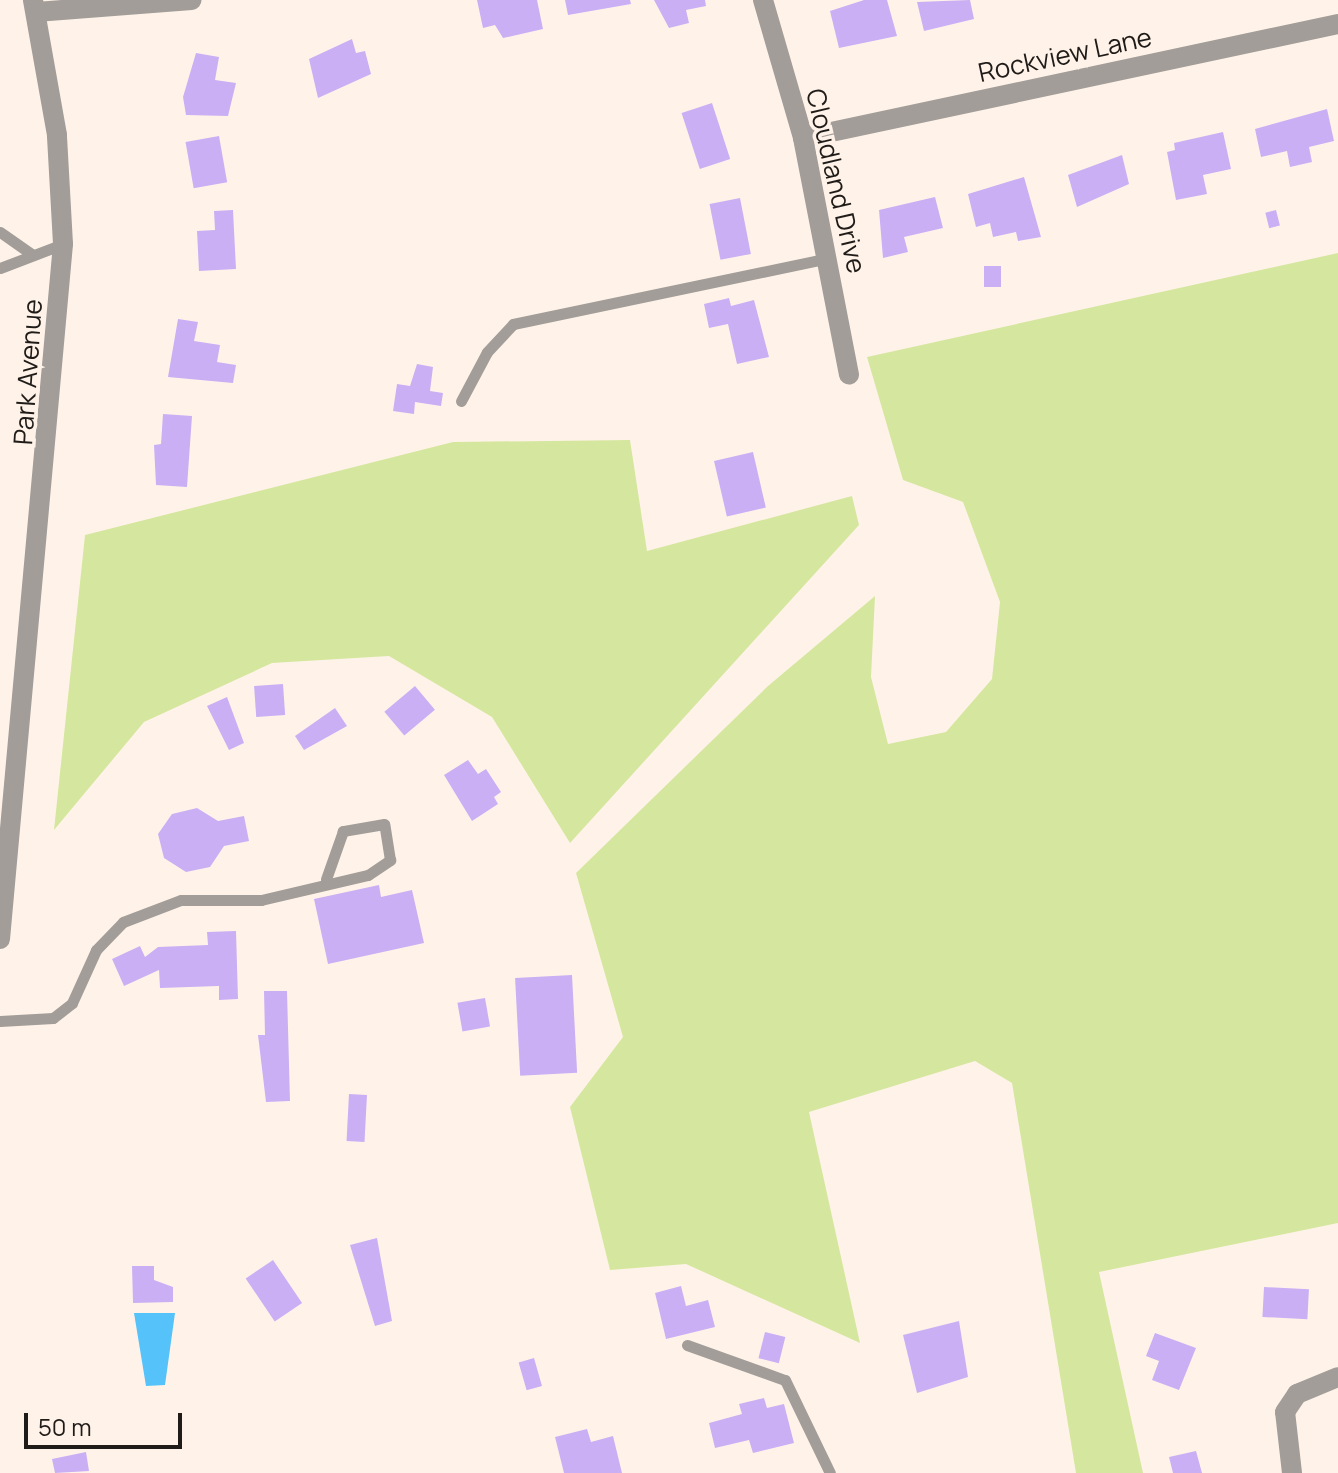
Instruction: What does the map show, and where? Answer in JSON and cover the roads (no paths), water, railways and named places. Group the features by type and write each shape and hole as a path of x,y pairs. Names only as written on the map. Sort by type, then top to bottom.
{"street":[{"path":"35,6 192,0"},
{"name":"Cloudland Drive","path":"763,0 803,138 849,375"},
{"name":"Park Avenue","path":"0,939 63,244 57,135 35,6"},
{"name":"Rockview Lane","path":"803,138 1338,24"},
{"path":"1292,1473 1285,1412 1297,1394 1338,1377"}],"lane":[{"path":"0,232 31,254"},
{"path":"0,268 63,244"},
{"path":"461,401 487,352 513,324 828,258"},
{"path":"0,1021 53,1018 72,1003 96,950 123,922 181,900 261,900 326,879 368,875 390,860 384,824 343,831 326,879"},
{"path":"687,1345 785,1380 830,1473"}],"water":[{"path":"134,1313 175,1313 165,1385 146,1386"}]}
